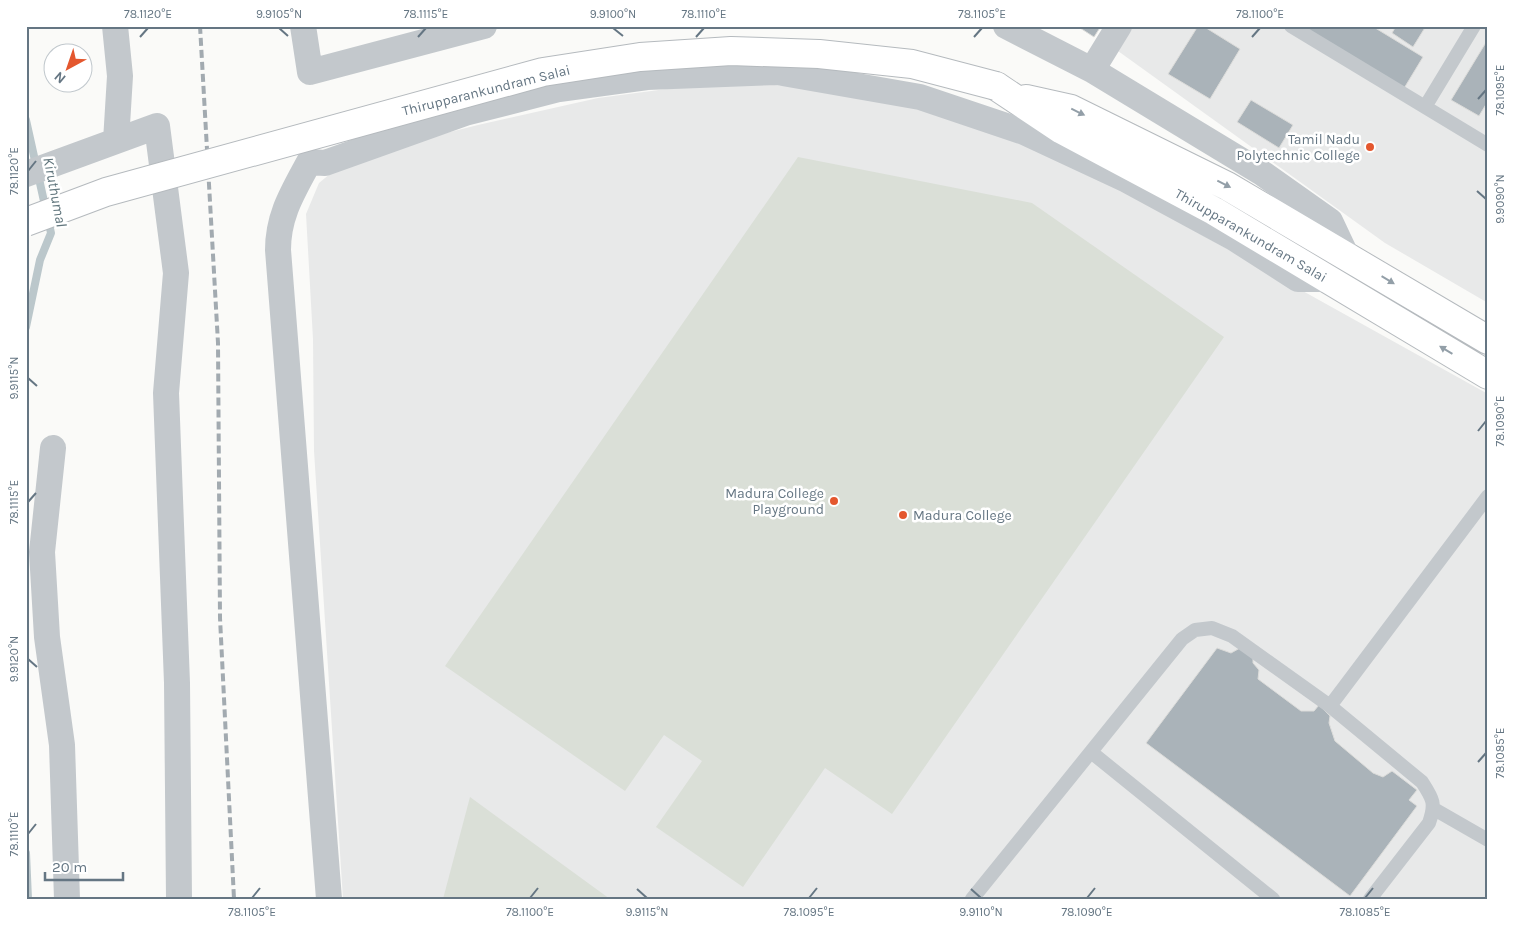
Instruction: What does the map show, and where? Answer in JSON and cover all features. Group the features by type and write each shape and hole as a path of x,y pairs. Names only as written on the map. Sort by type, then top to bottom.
{"main road":[{"name":"Thirupparankundram Salai","path":"26,222 106,192 543,72 640,56 731,51 819,54 912,64 1005,92 1071,108 1227,186 1488,340"},
{"name":"Thirupparankundram Salai","path":"1005,92 1062,130 1214,211 1488,375"}],"street":[{"path":"115,26 120,76 116,141"},
{"path":"303,26 310,72 484,26"},
{"path":"1006,26 1092,70 1262,173 1330,222 1346,255"},
{"path":"1092,70 1119,26"},
{"path":"329,899 278,250 278,230 286,206 309,162 325,163 465,113 559,90 647,76 777,72 920,96 1024,132 1127,180 1234,238 1298,279 1328,279"},
{"path":"37,170 157,126 176,273 166,393 176,683 179,899"},
{"path":"53,448 42,552 47,636 62,745 67,899"}],"lane":[{"path":"1291,26 1488,145"},
{"path":"1425,107 1474,26"},
{"path":"1330,706 1488,496"},
{"path":"972,899 1182,639 1195,630 1212,628 1232,636 1330,706 1422,782 1432,798 1434,809 1429,823 1370,899"},
{"path":"1091,752 1273,899"},
{"path":"1434,809 1488,840"}],"shaded area":[{"name":"Tamil Nadu Polytechnic College","path":"1133,26 1488,26 1488,303 1385,243 1118,51"},
{"name":"Madura College","path":"763,84 854,92 917,102 1058,155 1488,394 1488,899 343,899 314,451 313,339 306,214 319,183 343,163 378,150 598,98 674,88"},
{"name":"Madura College Playground","path":"798,157 1032,203 1224,337 892,814 825,768 743,887 656,827 702,761 664,735 625,791 445,666"},
{"path":"470,797 610,899 443,899"}],"building":[{"path":"1077,26 1101,26 1094,37"},
{"path":"1198,26 1203,26 1240,49 1210,99 1168,74"},
{"path":"1298,26 1372,26 1423,57 1403,90"},
{"path":"1396,26 1426,26 1413,47 1392,33"},
{"path":"1488,39 1488,101 1479,116 1451,100"},
{"path":"1251,100 1293,125 1279,148 1237,122"},
{"path":"1217,648 1231,653 1240,648 1253,657 1253,663 1259,670 1258,679 1301,711 1314,711 1319,705 1330,716 1329,723 1335,741 1373,773 1383,777 1392,771 1417,790 1409,800 1417,806 1350,896 1146,743"}],"waterway":[{"name":"Kiruthumal","path":"26,120 51,233 40,260 26,327"},
{"name":"Kiruthumal","path":"26,853 28,899"}],"railway":[{"path":"200,26 218,343 220,618 234,899"}],"place":[{"name":"Tamil Nadu Polytechnic College","path":"1370,147"},
{"name":"Madura College Playground","path":"834,501"},
{"name":"Madura College","path":"903,515"}]}
